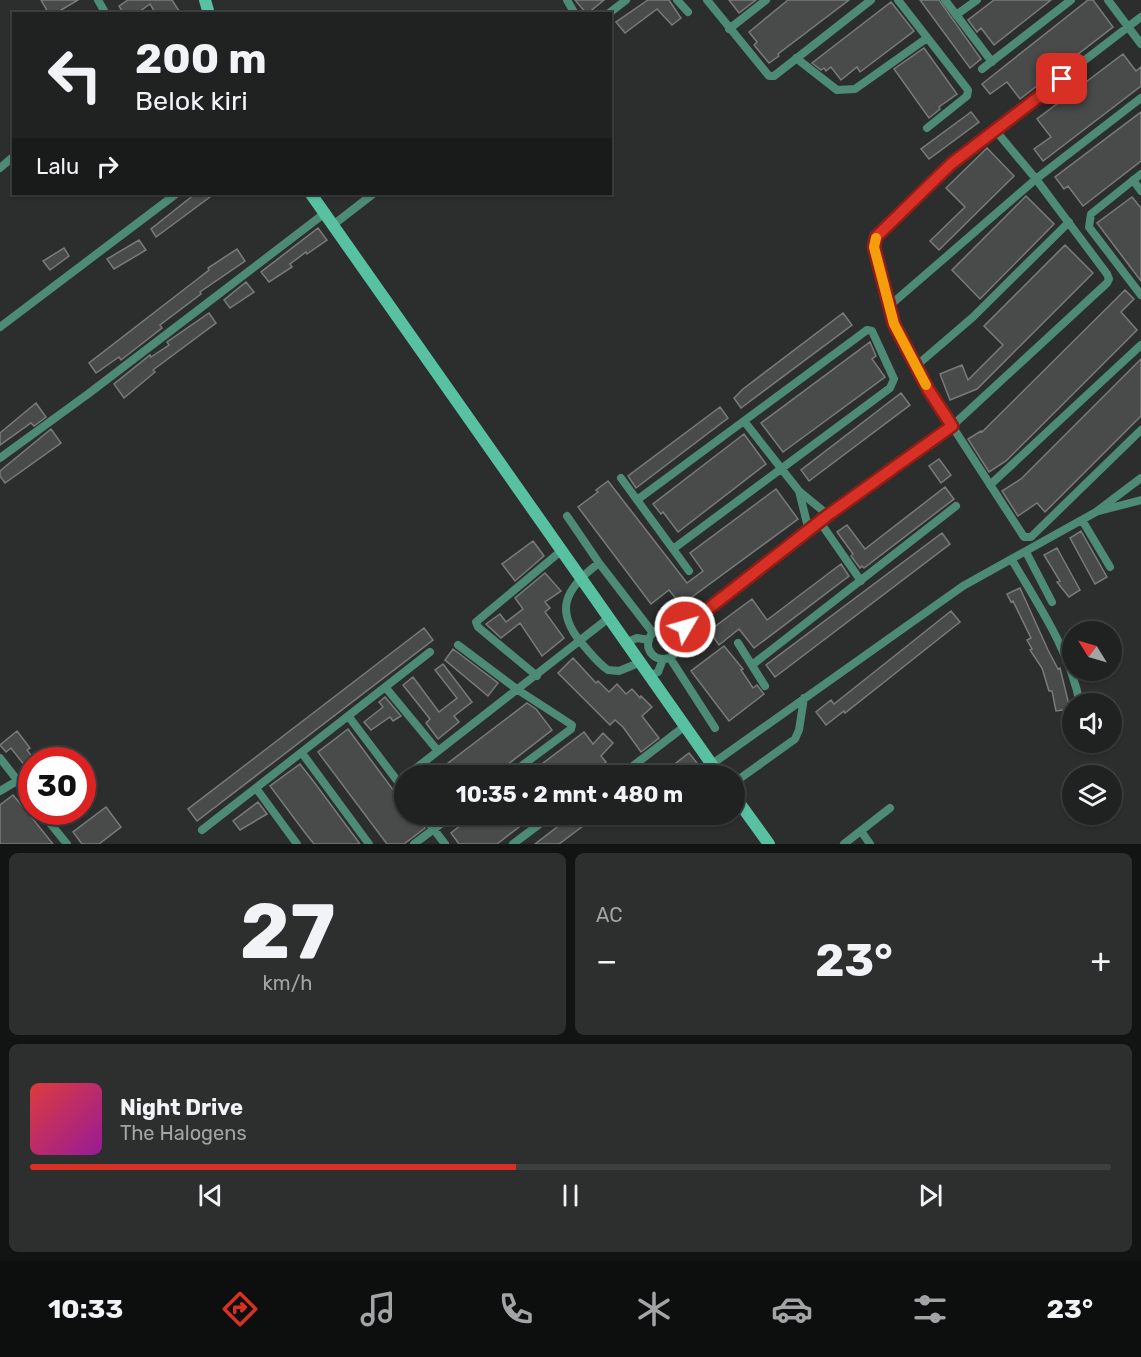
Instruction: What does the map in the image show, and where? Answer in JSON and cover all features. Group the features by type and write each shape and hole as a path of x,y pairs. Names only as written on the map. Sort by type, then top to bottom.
{"street":[{"path":"611,12 626,0"},
{"path":"677,0 688,12"},
{"path":"707,0 769,76 774,76 871,0"},
{"path":"729,29 766,0"},
{"path":"898,0 968,90 967,96 927,128"},
{"path":"945,0 992,62"},
{"path":"956,15 976,0"},
{"path":"982,69 1071,0"},
{"path":"1108,0 1141,44"},
{"path":"1141,17 951,164 876,237 874,247 888,307 898,333 948,429 1023,536 1030,537 1141,430"},
{"path":"796,58 837,90 845,91 855,89 927,38"},
{"path":"888,307 1036,179 1141,98"},
{"path":"675,635 828,515 948,429 1107,283 1109,279 1107,274 1036,179 996,131"},
{"path":"0,168 12,158"},
{"path":"1141,174 1091,214 1089,222 1089,227 1141,295"},
{"path":"1133,180 1141,191"},
{"path":"0,327 175,195"},
{"path":"312,195 712,765 963,586 1096,512 1141,478"},
{"path":"333,225 372,195"},
{"path":"0,458 88,394 325,213"},
{"path":"916,366 980,310 1069,222"},
{"path":"638,500 867,330 872,331 894,379 894,384 673,549"},
{"path":"990,486 1141,345"},
{"path":"744,421 799,491 828,515"},
{"path":"621,478 689,571"},
{"path":"799,491 809,531"},
{"path":"1096,512 1141,500"},
{"path":"752,664 956,506"},
{"path":"567,516 598,564 651,636 651,653 667,658 715,728"},
{"path":"1082,520 1110,567"},
{"path":"820,522 861,581"},
{"path":"535,677 478,627 476,622 561,551"},
{"path":"1026,552 1052,602"},
{"path":"1012,560 1052,629 1072,673 1077,693"},
{"path":"598,564 580,577 565,609 566,620 579,640 608,670 619,671 641,662"},
{"path":"420,765 609,617"},
{"path":"627,642 651,636 665,629 675,635 678,645 674,654 667,658 658,672 650,676"},
{"path":"738,643 765,686"},
{"path":"458,645 571,723 572,728 523,765"},
{"path":"202,830 430,652"},
{"path":"386,688 438,751"},
{"path":"745,775 795,740 799,730 804,698"},
{"path":"349,717 394,768"},
{"path":"634,765 685,726"},
{"path":"302,753 369,844"},
{"path":"0,758 17,780 0,792"},
{"path":"256,788 297,844"},
{"path":"844,844 890,808"},
{"path":"745,811 769,844"},
{"path":"52,825 67,844"},
{"path":"430,825 445,844"},
{"path":"414,844 439,825"},
{"path":"513,844 538,825"},
{"path":"861,831 870,844"}],"building":[{"path":"41,0 78,0 61,10 62,12 48,12"},
{"path":"128,0 172,0 180,12 155,12 150,4 139,12 123,12 119,6"},
{"path":"575,0 604,0 589,12 585,12"},
{"path":"648,0 669,0 681,18 672,25 657,9 625,33 616,22"},
{"path":"729,0 756,0 739,13"},
{"path":"788,0 849,0 769,63 754,45 757,42 749,32"},
{"path":"920,0 939,0 981,59 970,68"},
{"path":"994,0 1051,0 994,45 981,28 977,32 968,20"},
{"path":"1088,0 1093,0 1113,27 1020,99 1007,82 990,94 982,84"},
{"path":"891,2 914,31 860,72 857,67 841,80 831,67 826,71 824,68 821,70 812,63"},
{"path":"924,48 957,94 939,107 940,109 929,118 894,69"},
{"path":"1123,54 1136,71 1141,67 1141,86 1043,161 1034,149 1051,137 1037,119"},
{"path":"971,112 979,122 929,159 921,149"},
{"path":"1141,112 1141,161 1083,206 1068,186 1064,189 1055,177"},
{"path":"987,148 1014,176 939,250 930,241 965,207 946,188"},
{"path":"194,195 213,195 156,237 151,229"},
{"path":"1026,196 1054,224 980,299 952,270"},
{"path":"1132,197 1141,208 1141,281 1097,223"},
{"path":"318,228 327,240 307,254 306,252 290,264 292,267 269,282 261,272"},
{"path":"139,240 146,250 114,269 107,259"},
{"path":"1065,245 1093,273 977,389 950,400 940,374 962,365 968,380 1003,345 984,326"},
{"path":"64,248 69,256 50,270 43,261"},
{"path":"237,249 245,261 200,292 201,294 160,325 162,328 121,360 119,357 96,373 89,363 209,270 208,268"},
{"path":"246,282 254,292 230,308 224,300"},
{"path":"1125,290 1134,299 1121,312 1137,330 1006,461 989,472 968,439 982,432"},
{"path":"209,313 216,323 153,370 155,372 124,398 114,384 150,355 151,357 169,345 167,342"},
{"path":"843,313 852,325 741,408 734,398 743,389"},
{"path":"870,342 876,356 872,359 885,377 783,452 761,423"},
{"path":"1141,359 1141,416 1045,512 1037,503 1018,516 1002,491 1021,479"},
{"path":"901,393 910,405 809,481 801,470"},
{"path":"36,403 46,417 34,426 31,423 0,445 0,433"},
{"path":"720,407 728,418 636,488 628,476"},
{"path":"51,429 61,443 5,483 0,476 0,471"},
{"path":"744,434 766,464 678,532 663,512 661,514 653,504"},
{"path":"939,459 951,475 941,483 929,466"},
{"path":"608,481 687,583 703,571 690,553 776,489 798,519 681,605 669,590 651,604 578,507"},
{"path":"945,487 954,499 864,568 862,566 860,568 837,532 847,525 865,549"},
{"path":"1081,531 1107,577 1095,584 1070,538"},
{"path":"942,533 950,544 775,677 766,665"},
{"path":"533,541 544,556 515,581 502,564"},
{"path":"1057,548 1080,590 1069,597 1057,582 1060,581 1044,555"},
{"path":"841,564 849,576 754,648 739,629 719,645 709,631 752,599 767,620"},
{"path":"545,573 561,591 545,602 550,608 545,612 564,638 542,656 520,623 501,638 486,624 500,614 506,622 523,609 515,598"},
{"path":"1020,588 1048,650 1058,669 1060,668 1066,693 1062,693 1062,710 1056,711 1052,691 1049,691 1042,668 1030,650 1032,649 1027,640 1031,638 1013,601 1011,602 1007,594"},
{"path":"951,611 960,622 845,713 844,711 826,725 816,712 831,700 834,704"},
{"path":"424,628 433,640 197,821 188,809"},
{"path":"724,646 743,669 741,670 753,688 757,685 764,694 729,721 691,671"},
{"path":"453,649 498,683 488,696 445,660"},
{"path":"573,658 596,683 598,681 609,692 617,684 626,694 632,689 640,698 641,696 652,707 642,716 659,738 641,752 615,720 610,725 558,673"},
{"path":"443,664 472,702 454,716 459,722 438,739 426,723 430,719 403,685 413,677 439,712 457,698 435,670"},
{"path":"385,697 401,716 393,721 390,717 371,730 364,722 383,707 379,702"},
{"path":"527,703 536,709 552,730 507,765 445,765"},
{"path":"348,729 394,791 394,825 423,825 425,828 404,844 387,844 318,752"},
{"path":"17,731 29,747 18,747 18,757 11,748 6,752 0,745"},
{"path":"584,732 593,744 603,733 613,743 601,756 606,762 602,765 540,765"},
{"path":"689,753 697,763 694,765 673,765"},
{"path":"300,764 360,844 314,844 270,786"},
{"path":"13,795 18,801 18,825 37,825 53,844 0,844 0,805"},
{"path":"258,802 267,814 240,830 233,821"},
{"path":"106,807 121,827 99,844 82,844 73,832 82,825 96,825 96,815"},
{"path":"461,825 522,825 497,844 459,844 451,833"},
{"path":"560,825 584,825 559,844 535,844"}],"slow traffic":[{"path":"876,238 874,247 888,307 902,342 926,385"}],"route":[{"path":"685,627 828,515 952,426 928,389 894,324 874,247 876,237 951,164 1062,79"}]}
